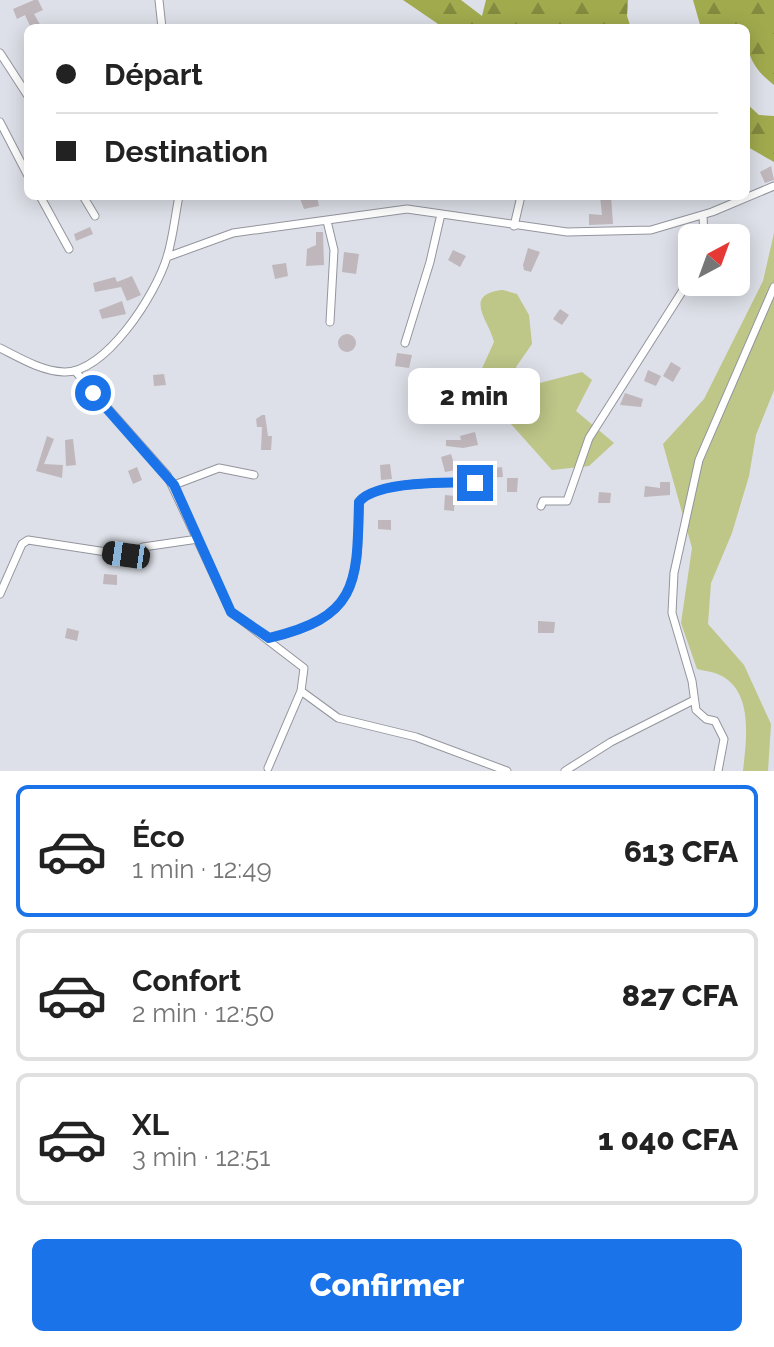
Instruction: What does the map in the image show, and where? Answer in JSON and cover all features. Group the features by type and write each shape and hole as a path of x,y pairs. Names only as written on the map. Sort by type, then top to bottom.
{"street":[{"path":"159,0 162,24"},
{"path":"0,53 24,90"},
{"path":"0,122 24,168"},
{"path":"750,196 774,186"},
{"path":"42,200 69,249"},
{"path":"85,200 95,216"},
{"path":"0,348 49,370 75,371 115,345 157,279 167,257 178,200"},
{"path":"514,226 520,200"},
{"path":"167,257 233,233 407,209 514,226 615,234 651,230 703,215 740,200"},
{"path":"405,343 441,214"},
{"path":"703,215 703,224"},
{"path":"327,221 334,250 330,322"},
{"path":"718,771 724,739 715,721 706,719 696,710 692,681 672,613 674,573 699,460 774,287"},
{"path":"541,506 543,501 567,501 589,438 679,296"},
{"path":"75,371 174,485 231,612 269,638 304,668 301,691 268,768"},
{"path":"174,485 219,468 254,475"},
{"path":"269,638 316,624 344,598 353,582 359,557 359,502 363,496 387,489 444,481 475,483"},
{"path":"0,594 22,544 28,540 126,555 143,547 198,539"},
{"path":"301,691 338,718 416,737 507,771"},
{"path":"565,771 611,742 694,700"}],"green space":[{"path":"403,0 461,0 482,16 486,0 628,0 630,24 438,24"},
{"path":"693,0 774,0 774,85 752,60 750,24 700,24"},
{"path":"750,107 759,115 774,116 774,162 750,148"},
{"path":"774,233 774,390 756,435 749,476 732,533 711,583 708,624 744,665 771,724 768,771 743,771 746,719 739,694 722,676 697,669 681,623 692,548 663,444 704,399 763,281"},
{"path":"503,290 517,294 529,315 532,344 516,367 523,381 536,384 582,372 592,380 576,411 614,443 589,466 552,470 511,424 464,409 417,412 410,401 422,385 442,376 454,400 467,404 473,400 479,375 494,342 481,303 483,297"}],"building":[{"path":"38,0 43,10 34,14 40,24 29,24 25,15 17,19 13,9"},
{"path":"771,166 774,180 765,183 760,172"},
{"path":"301,200 318,200 319,206 304,209"},
{"path":"600,200 611,200 613,224 589,225 589,214 602,215"},
{"path":"90,227 93,234 76,241 74,234"},
{"path":"316,232 323,232 324,265 306,266 307,249 316,245"},
{"path":"528,248 540,252 531,272 524,270 523,265"},
{"path":"453,250 466,256 460,267 448,260"},
{"path":"344,252 359,254 356,274 342,272"},
{"path":"286,263 288,276 275,279 272,265"},
{"path":"132,276 141,295 127,301 121,287 95,292 93,283 115,277 117,282"},
{"path":"122,301 126,314 102,319 99,310"},
{"path":"560,309 569,315 562,325 553,319"},
{"path":"343,334 351,334 356,343 354,350 343,352 338,347 338,339"},
{"path":"397,353 412,355 409,368 395,366"},
{"path":"671,362 681,368 673,382 663,376"},
{"path":"648,370 661,376 656,386 644,381"},
{"path":"164,374 166,385 154,386 153,375"},
{"path":"625,393 643,399 641,407 620,405"},
{"path":"265,415 268,436 272,436 271,450 261,450 262,427 257,427 256,419"},
{"path":"475,432 478,445 463,448 446,446 446,440 461,440 460,436"},
{"path":"47,436 54,439 44,464 63,465 62,478 36,471"},
{"path":"73,439 76,465 66,466 65,440"},
{"path":"451,454 456,470 445,472 441,457"},
{"path":"390,464 392,479 381,480 380,465"},
{"path":"137,467 142,480 133,484 128,471"},
{"path":"502,467 503,477 485,478 485,496 475,497 475,490 481,482 471,476 470,471"},
{"path":"507,478 518,478 517,492 507,492"},
{"path":"660,482 670,482 670,495 644,497 645,486 660,488"},
{"path":"599,492 611,493 610,503 598,503"},
{"path":"445,495 455,496 454,511 444,510"},
{"path":"378,520 391,520 391,530 378,529"},
{"path":"104,574 117,575 117,585 103,584"},
{"path":"538,621 555,622 554,633 538,633"},
{"path":"67,628 79,631 77,641 65,638"}],"route":[{"path":"93,393 174,485 231,612 269,638 302,631 316,624 344,598 353,582 359,557 359,502 363,496 387,489 444,481 475,483"}]}
